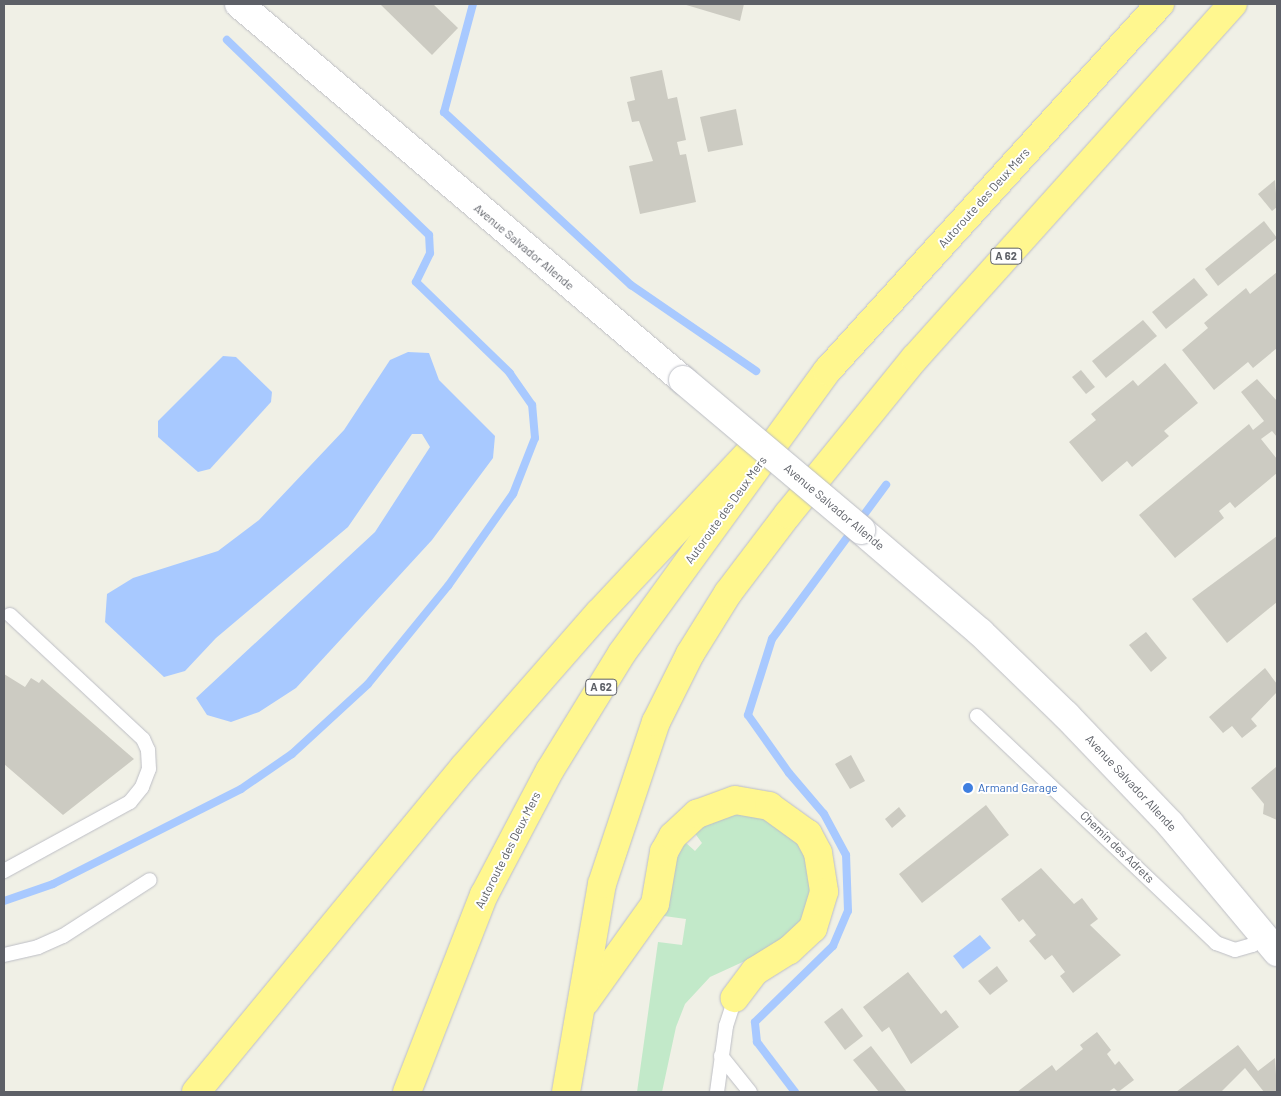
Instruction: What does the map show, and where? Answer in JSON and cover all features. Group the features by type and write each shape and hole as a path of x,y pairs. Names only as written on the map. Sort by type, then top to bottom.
{"highway":[{"name":"Autoroute des Deux Mers","path":"407,1092 484,895 550,770 622,653 828,371 1160,4"},
{"name":"A 62","path":"566,1092 602,884 656,722 690,654 728,593 788,514 915,358 1232,4"},
{"path":"196,1092 464,767 592,620 828,371"},
{"path":"581,1007 655,904 664,852 673,836 697,814 735,800 769,806 808,834 818,852 824,892 813,928 789,950 755,971 735,998"}],"street":[{"name":"Avenue Salvador Allende","path":"240,4 980,632 1066,715 1170,824 1271,944"}],"lane":[{"path":"4,871 130,802 142,788 149,769 148,750 143,739 10,615"},
{"name":"Chemin des Adrets","path":"977,716 1216,943 1235,950 1252,945 1271,944"},
{"path":"4,955 38,947 64,936 150,880"},
{"path":"717,1092 721,1056 735,998"},
{"path":"721,1056 750,1092"}],"green space":[{"path":"744,813 763,817 797,839 809,859 813,880 805,919 792,933 758,955 710,977 685,1004 676,1027 662,1092 637,1092 658,942 682,945 686,919 664,916 678,852 685,842 695,851 702,843 694,832 711,820"}],"water":[{"path":"408,352 429,353 439,380 495,436 493,458 432,540 296,688 259,712 231,722 207,715 196,698 375,532 430,447 422,434 412,434 348,527 216,638 185,671 164,677 105,622 107,594 133,578 218,551 259,520 344,430 390,360"},
{"path":"223,356 236,357 272,392 271,402 210,469 198,472 158,437 158,421"},
{"path":"980,935 991,948 963,969 953,956"}],"building":[{"path":"380,4 433,4 458,28 432,55"},
{"path":"683,4 744,4 740,21"},
{"path":"662,70 668,99 677,97 686,140 677,142 680,155 686,154 696,202 640,214 629,166 653,161 639,121 632,122 627,102 635,100 630,77"},
{"path":"736,109 743,145 708,152 700,117"},
{"path":"1275,180 1277,207 1272,211 1258,194"},
{"path":"1264,221 1277,238 1218,286 1205,269"},
{"path":"1277,272 1277,348 1253,368 1248,362 1214,390 1182,350 1208,328 1204,323 1246,288 1250,294"},
{"path":"1194,278 1208,295 1166,329 1152,312"},
{"path":"1143,320 1157,336 1106,378 1092,361"},
{"path":"1165,363 1198,403 1164,431 1169,436 1132,467 1127,461 1102,482 1069,442 1096,420 1091,414 1133,380 1138,386"},
{"path":"1081,370 1095,387 1086,394 1072,377"},
{"path":"1257,379 1277,401 1277,437 1272,431 1261,439 1277,459 1277,473 1235,508 1230,502 1219,511 1224,518 1175,558 1139,515 1249,424 1253,430 1264,421 1241,392"},
{"path":"1277,536 1277,602 1227,643 1192,599"},
{"path":"1146,632 1167,658 1151,672 1129,645"},
{"path":"1265,668 1277,684 1277,692 1251,719 1257,726 1242,738 1232,726 1223,733 1209,717"},
{"path":"4,674 25,687 31,678 39,683 42,679 134,759 63,815 4,764"},
{"path":"851,755 865,781 850,789 835,764"},
{"path":"1276,767 1277,820 1263,814 1264,804 1251,788"},
{"path":"986,805 1009,835 922,903 899,874"},
{"path":"899,807 906,816 892,828 885,819"},
{"path":"1041,868 1074,904 1082,898 1098,919 1090,925 1121,955 1073,993 1060,976 1065,972 1052,955 1045,960 1029,941 1036,935 1023,919 1019,922 1001,899"},
{"path":"997,966 1008,981 990,995 978,981"},
{"path":"908,972 941,1014 946,1010 959,1027 911,1064 889,1027 882,1032 863,1007"},
{"path":"842,1008 863,1036 845,1050 824,1022"},
{"path":"1097,1032 1111,1050 1107,1054 1115,1065 1119,1061 1134,1080 1118,1092 1114,1088 1108,1092 1017,1092 1052,1065 1056,1071 1083,1049 1080,1045"},
{"path":"1238,1045 1258,1071 1275,1058 1277,1092 1264,1092 1245,1068 1221,1092 1176,1092"},
{"path":"871,1046 907,1092 879,1092 853,1060"}],"waterway":[{"path":"473,4 444,112 631,285 756,371"},
{"path":"4,901 53,884 241,789 292,754 368,684 448,586 513,494 535,438 532,405 510,373 416,282 430,253 429,235 227,40"},
{"path":"795,1092 757,1042 755,1022 833,946 848,911 846,855 824,814 789,773 748,715 772,639 886,485"}],"place":[{"name":"Armand Garage","path":"968,788"}]}
